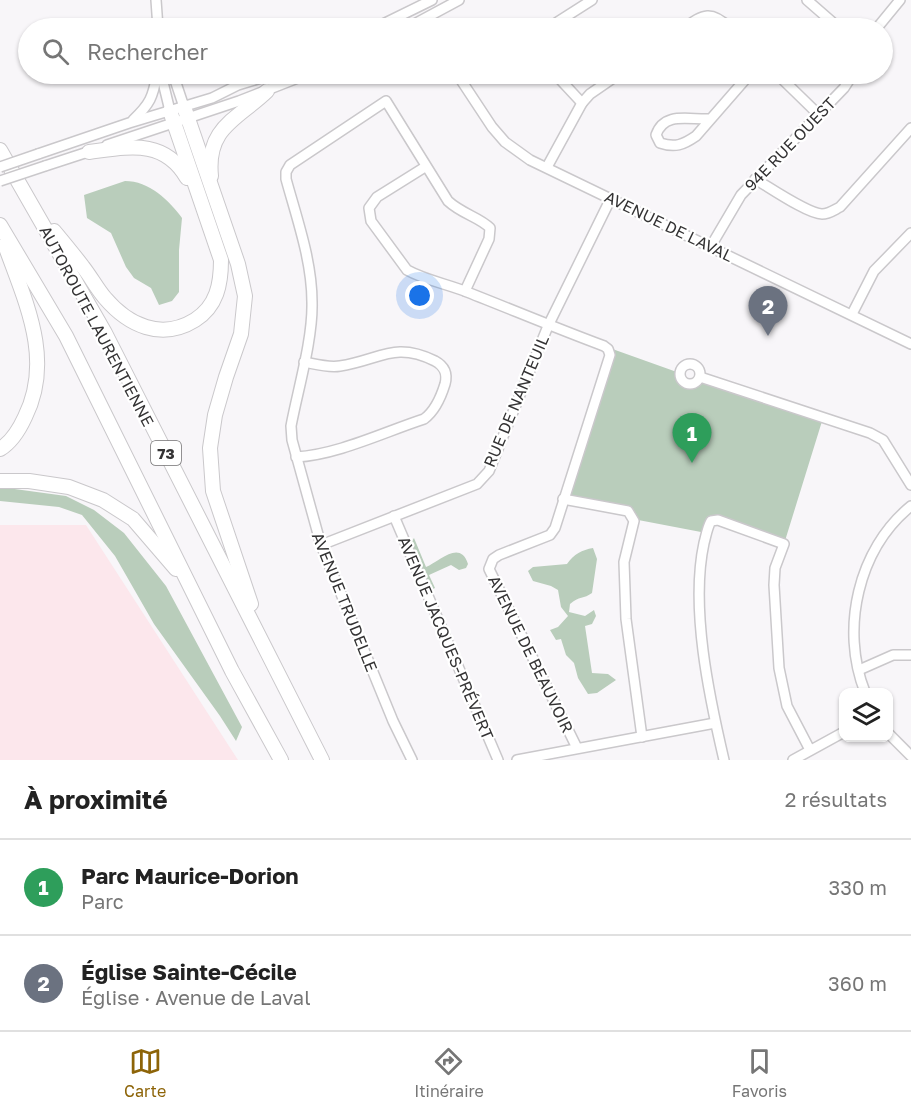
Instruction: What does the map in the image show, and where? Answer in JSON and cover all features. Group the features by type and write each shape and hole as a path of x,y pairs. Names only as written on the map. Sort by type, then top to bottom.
{"highway":[{"path":"216,201 210,159 220,132 229,121 267,91"},
{"path":"30,202 105,298 125,316 145,328 167,330 188,325 204,314 215,298 221,280 220,260 197,196 179,115"},
{"path":"179,115 216,201 238,264 245,296 241,334 215,415 210,448 213,491 268,652"},
{"path":"89,152 132,147 150,148 164,153 177,163 197,196"},
{"name":"AUTOROUTE LAURENTIENNE","path":"0,150 105,333 322,760"},
{"name":"AUTOROUTE LAURENTIENNE","path":"0,225 66,336 232,671 281,760"},
{"path":"0,232 30,315 38,360 35,386 28,411 19,430 6,446 0,449"},
{"path":"0,481 69,487 103,500 133,519 190,586"}],"street":[{"path":"156,0 157,18"},
{"path":"396,18 432,0"},
{"path":"434,18 459,0"},
{"path":"564,18 592,0"},
{"path":"807,0 828,18"},
{"path":"885,18 900,0"},
{"path":"414,9 420,18"},
{"path":"704,18 709,16 718,18"},
{"path":"129,123 146,108 152,99 156,84"},
{"path":"164,84 179,115"},
{"path":"174,84 179,115"},
{"path":"0,181 89,152 251,84"},
{"path":"0,167 129,123 179,115 267,91 284,84"},
{"name":"AVENUE DE LAVAL","path":"464,84 492,127 505,142 530,160 911,344"},
{"path":"564,84 582,103"},
{"path":"547,167 582,103 604,84"},
{"path":"709,119 670,119 664,122 656,135 660,143 678,147 686,144 696,136 741,84"},
{"path":"787,84 818,114"},
{"name":"94E RUE OUEST","path":"711,246 741,195 846,84"},
{"name":"AVENUE TRUDELLE","path":"412,760 393,722 321,545 292,440 291,426 311,322 312,302 310,278 286,172 297,159 386,101 425,167"},
{"path":"755,179 813,212 825,214 832,212 840,207 911,128"},
{"path":"465,291 489,239 490,228 484,222 456,209 425,167 377,197 371,203 369,214 371,221 407,270 465,291 548,326"},
{"name":"RUE DE NANTEUIL","path":"321,545 477,484 489,471 548,326 611,198"},
{"path":"852,314 874,271 910,235"},
{"name":"AVENUE DE BEAUVOIR","path":"548,326 604,346 610,355 555,528 550,535 499,555 493,559 489,569 577,748"},
{"path":"296,457 329,452 424,419 434,409 446,380 444,369 440,364 412,352 386,353 340,366 304,362"},
{"path":"699,377 870,433 883,440 911,485"},
{"path":"563,499 628,511 634,521 624,562 626,619 642,737"},
{"path":"864,688 853,628 864,571 890,526 911,506"},
{"name":"AVENUE JACQUES-PRÉVERT","path":"394,516 498,760"},
{"path":"724,760 715,723 699,603 700,562 708,525 711,521 718,520 784,544 776,568 774,585 779,668 787,706 810,750"},
{"path":"859,670 893,655 911,655"},
{"path":"517,760 715,723"},
{"path":"793,760 839,734"},
{"path":"893,738 911,756"}],"shaded area":[{"path":"0,525 86,525 238,760 0,760"}],"green space":[{"path":"125,181 142,184 158,193 182,218 179,292 172,301 159,305 151,288 134,278 126,267 111,233 87,218 84,195"},
{"path":"604,346 674,371 680,371 680,377 686,383 693,384 698,380 823,418 784,544 718,520 706,532 701,532 633,519 628,511 563,499 610,357"},
{"path":"0,487 66,496 94,510 124,533 166,586 242,727 236,741 154,624 115,556 82,515 59,507 0,501"},
{"path":"414,538 426,567 449,554 460,553 468,564 466,568 459,570 451,565 429,575 435,588 429,591 409,545"},
{"path":"593,548 597,559 592,593 570,604 569,612 585,616 594,610 596,616 592,624 585,626 592,673 608,674 616,680 597,693 588,694 578,678 574,663 566,655 561,639 556,640 550,630 558,627 568,616 561,607 558,590 533,581 528,571 533,567 567,564 578,553"}],"place":[{"name":"Église Sainte-Cécile","path":"768,336"},
{"name":"Parc Maurice-Dorion","path":"692,463"}]}
